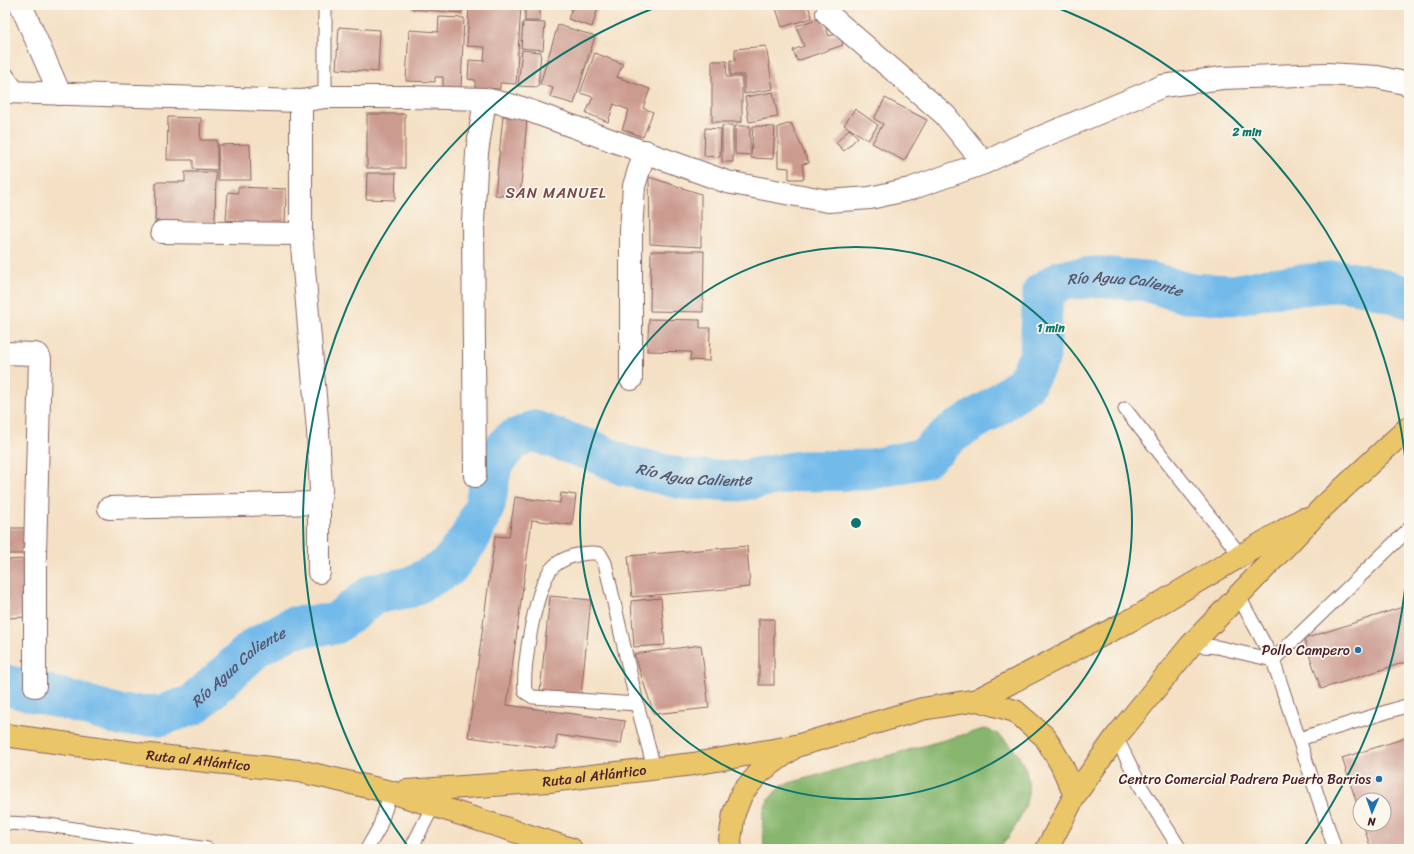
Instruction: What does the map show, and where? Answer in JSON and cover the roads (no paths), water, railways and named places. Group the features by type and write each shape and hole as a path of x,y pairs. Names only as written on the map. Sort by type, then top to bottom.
{"main road":[{"path":"1047,849 1075,795 1116,737 1192,645 1324,506 1409,427"},
{"path":"731,849 730,840 734,813 742,793 760,772 796,746 922,709 977,700 1135,618 1324,506"},
{"path":"977,700 1015,711 1045,737 1061,764 1075,795"},
{"name":"Ruta al Atlántico","path":"5,735 141,754 299,771 391,792 434,804 571,849"},
{"name":"Ruta al Atlántico","path":"391,792 541,782 693,764 796,746"}],"street":[{"path":"21,5 60,94"},
{"path":"827,13 945,115 984,163"},
{"path":"12,92 301,101 326,97 485,99 522,108 645,151 727,182 828,201 870,198 910,189 984,163 1015,148 1163,86 1222,78 1327,74 1377,77 1409,84"},
{"path":"474,476 473,221 476,153 485,99"},
{"path":"301,101 301,234 318,431 321,490 319,503 318,572"},
{"path":"631,379 631,231 634,186 645,151"},
{"path":"162,232 301,234"},
{"path":"5,353 34,354 38,355 40,359 35,554 35,686"},
{"path":"109,508 319,503"}],"lane":[{"path":"325,5 326,97"},
{"path":"5,72 12,92"},
{"path":"1125,409 1241,556"},
{"path":"1192,645 1217,647 1254,658 1273,660 1409,529"},
{"path":"637,704 534,697 525,692 524,683 529,636 540,590 554,566 576,555 590,552 600,554 605,562 637,704 654,768"},
{"path":"1238,595 1273,660 1335,849"},
{"path":"1299,739 1409,704"},
{"path":"1116,737 1141,787 1180,849"},
{"path":"367,849 379,828 391,792"},
{"path":"411,849 434,804"},
{"path":"5,823 48,825 188,848 207,849"}],"waterway":[{"name":"Río Agua Caliente","path":"5,685 71,701 122,716 162,715 193,705 255,648 293,627 335,624 374,594 411,587 448,567 470,538 485,505 492,464 511,441 534,431 595,452 623,465 683,479 739,481 800,471 868,470 924,458 952,433 992,409 1025,384 1040,356 1043,292 1062,280 1097,277 1146,281 1186,293 1234,295 1268,288 1343,281 1371,286 1409,299"}],"place":[{"name":"Pollo Campero","path":"1358,650"},
{"name":"Centro Comercial Padrera Puerto Barrios","path":"1379,779"}],"district":[{"name":"SAN MANUEL","path":"556,193"}]}
